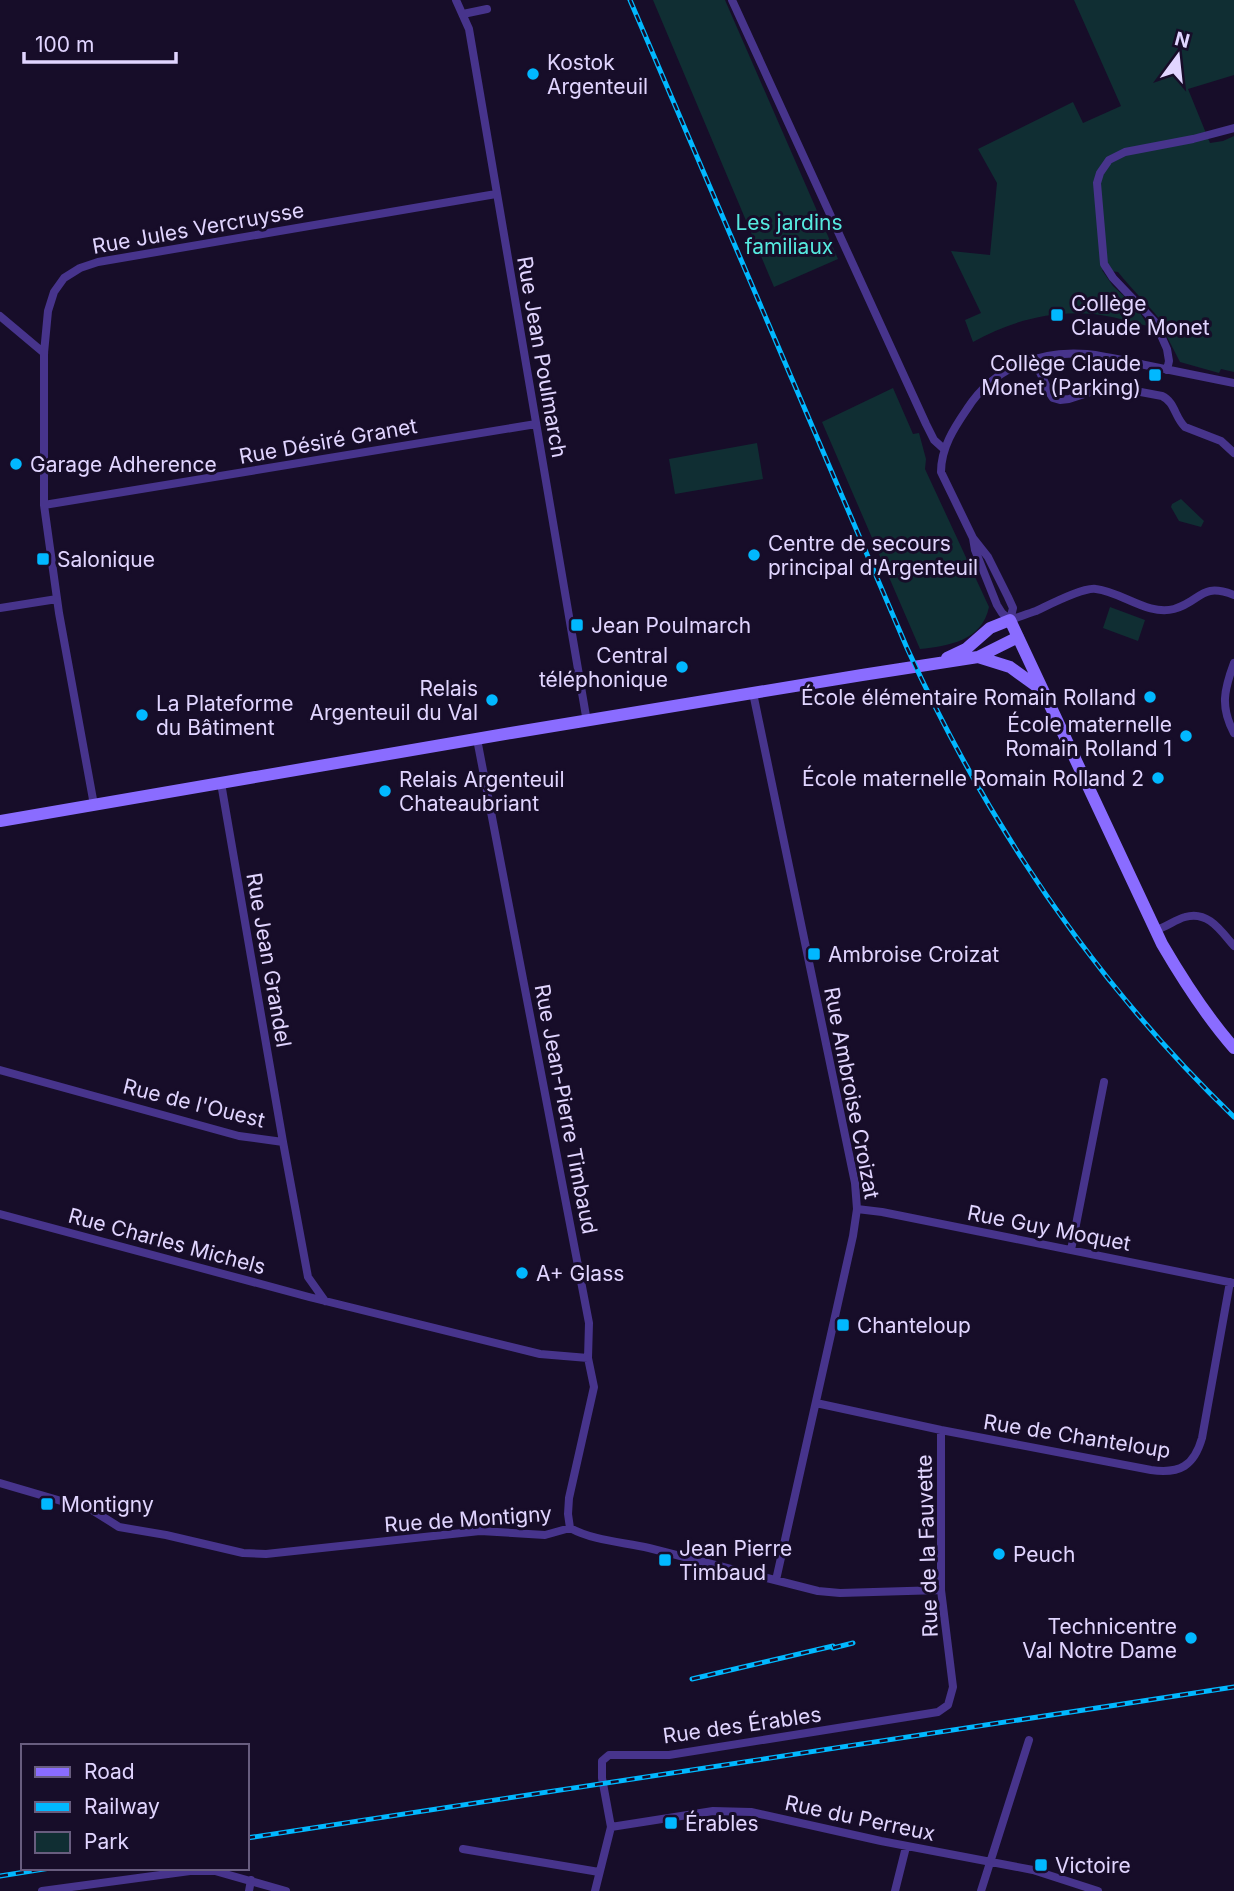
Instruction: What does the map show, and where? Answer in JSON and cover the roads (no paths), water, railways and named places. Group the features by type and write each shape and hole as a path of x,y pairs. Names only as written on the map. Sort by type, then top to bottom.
{"main road":[{"path":"935,664 966,649 990,628 1010,620 1155,930 1178,971 1234,1048"},
{"path":"0,821 978,657 1018,637"},
{"path":"978,657 1010,667 1044,693"}],"street":[{"name":"Rue Jean Poulmarch","path":"456,0 469,29 587,722"},
{"path":"732,0 926,424 934,440 944,449"},
{"path":"463,14 487,9"},
{"path":"1167,370 1167,349 1155,322 1113,278 1104,264 1097,183 1109,160 1125,152 1234,128"},
{"name":"Rue Jules Vercruysse","path":"94,805 57,599 44,505 44,353 48,311 54,292 64,278 80,268 98,262 496,194"},
{"path":"0,316 44,353"},
{"path":"1234,383 1083,354 1034,359 1017,364 989,382 971,403 944,449 941,461 941,472 974,538 975,550 997,605 1010,620 1095,588 1158,610 1174,609 1208,590 1217,589 1234,595"},
{"path":"1034,359 1053,398 1069,400 1106,387 1162,396 1171,403 1180,423 1185,427 1221,441 1234,453"},
{"name":"Rue Désiré Granet","path":"44,505 536,424"},
{"path":"0,608 57,599"},
{"path":"1234,663 1226,687 1225,710 1234,733"},
{"name":"Rue Ambroise Croizat","path":"753,693 855,1183 857,1209 776,1580"},
{"name":"Rue Jean-Pierre Timbaud","path":"477,739 589,1323 588,1358 594,1387 569,1498 570,1528"},
{"name":"Rue Jean Grandel","path":"221,783 282,1142"},
{"path":"1155,930 1165,928 1187,916 1205,918 1234,946"},
{"name":"Rue de l'Ouest","path":"0,1070 239,1136 282,1142 308,1277 325,1301"},
{"path":"1071,1250 1104,1082"},
{"name":"Rue Guy Moquet","path":"857,1209 1232,1283"},
{"name":"Rue Charles Michels","path":"0,1214 325,1301"},
{"name":"Rue de Chanteloup","path":"816,1403 1152,1470 1180,1470 1191,1461 1202,1438 1232,1283"},
{"path":"325,1301 540,1354 588,1358"},
{"name":"Rue de la Fauvette","path":"941,1430 941,1590 952,1681 949,1702"},
{"name":"Rue de Montigny","path":"0,1483 92,1510 119,1527 243,1553 266,1555 480,1531 545,1535 570,1528 592,1537 664,1552 818,1591 840,1593 941,1590"},
{"name":"Rue des Érables","path":"611,1827 601,1768 602,1761 609,1755 669,1755 723,1747 938,1712 949,1702"},
{"path":"981,1891 1029,1740"},
{"name":"Rue du Perreux","path":"611,1827 713,1811 751,1812 906,1847 1033,1870 1097,1891"},
{"path":"595,1891 611,1827"},
{"path":"895,1891 906,1847"},
{"path":"463,1849 599,1872"},
{"path":"42,1891 203,1870 286,1891"},
{"path":"249,1891 251,1881"}],"railway":[{"path":"630,0 907,648 972,776 1048,898 1091,956 1183,1066 1234,1117"},
{"path":"833,1648 853,1643"},
{"path":"692,1679 833,1646"},
{"path":"248,1838 1234,1687"},
{"path":"0,1876 38,1870"}],"place":[{"name":"Kostok Argenteuil","path":"533,74"},
{"name":"Collège Claude Monet","path":"1057,315"},
{"name":"Collège Claude Monet (Parking)","path":"1155,375"},
{"name":"Garage Adherence","path":"16,464"},
{"name":"Centre de secours principal d'Argenteuil","path":"754,555"},
{"name":"Salonique","path":"43,559"},
{"name":"Jean Poulmarch","path":"577,625"},
{"name":"Central téléphonique","path":"682,667"},
{"name":"École élémentaire Romain Rolland","path":"1150,697"},
{"name":"Relais Argenteuil du Val","path":"492,700"},
{"name":"La Plateforme du Bâtiment","path":"142,715"},
{"name":"École maternelle Romain Rolland 1","path":"1186,736"},
{"name":"École maternelle Romain Rolland 2","path":"1158,778"},
{"name":"Relais Argenteuil Chateaubriant","path":"385,791"},
{"name":"Ambroise Croizat","path":"814,954"},
{"name":"A+ Glass","path":"522,1273"},
{"name":"Chanteloup","path":"843,1325"},
{"name":"Montigny","path":"47,1504"},
{"name":"Peuch","path":"999,1554"},
{"name":"Jean Pierre Timbaud","path":"665,1560"},
{"name":"Technicentre Val Notre Dame","path":"1191,1638"},
{"name":"Érables","path":"671,1823"},
{"name":"Victoire","path":"1041,1865"}],"park label":[{"name":"Les jardins familiaux","path":"789,234"}]}
